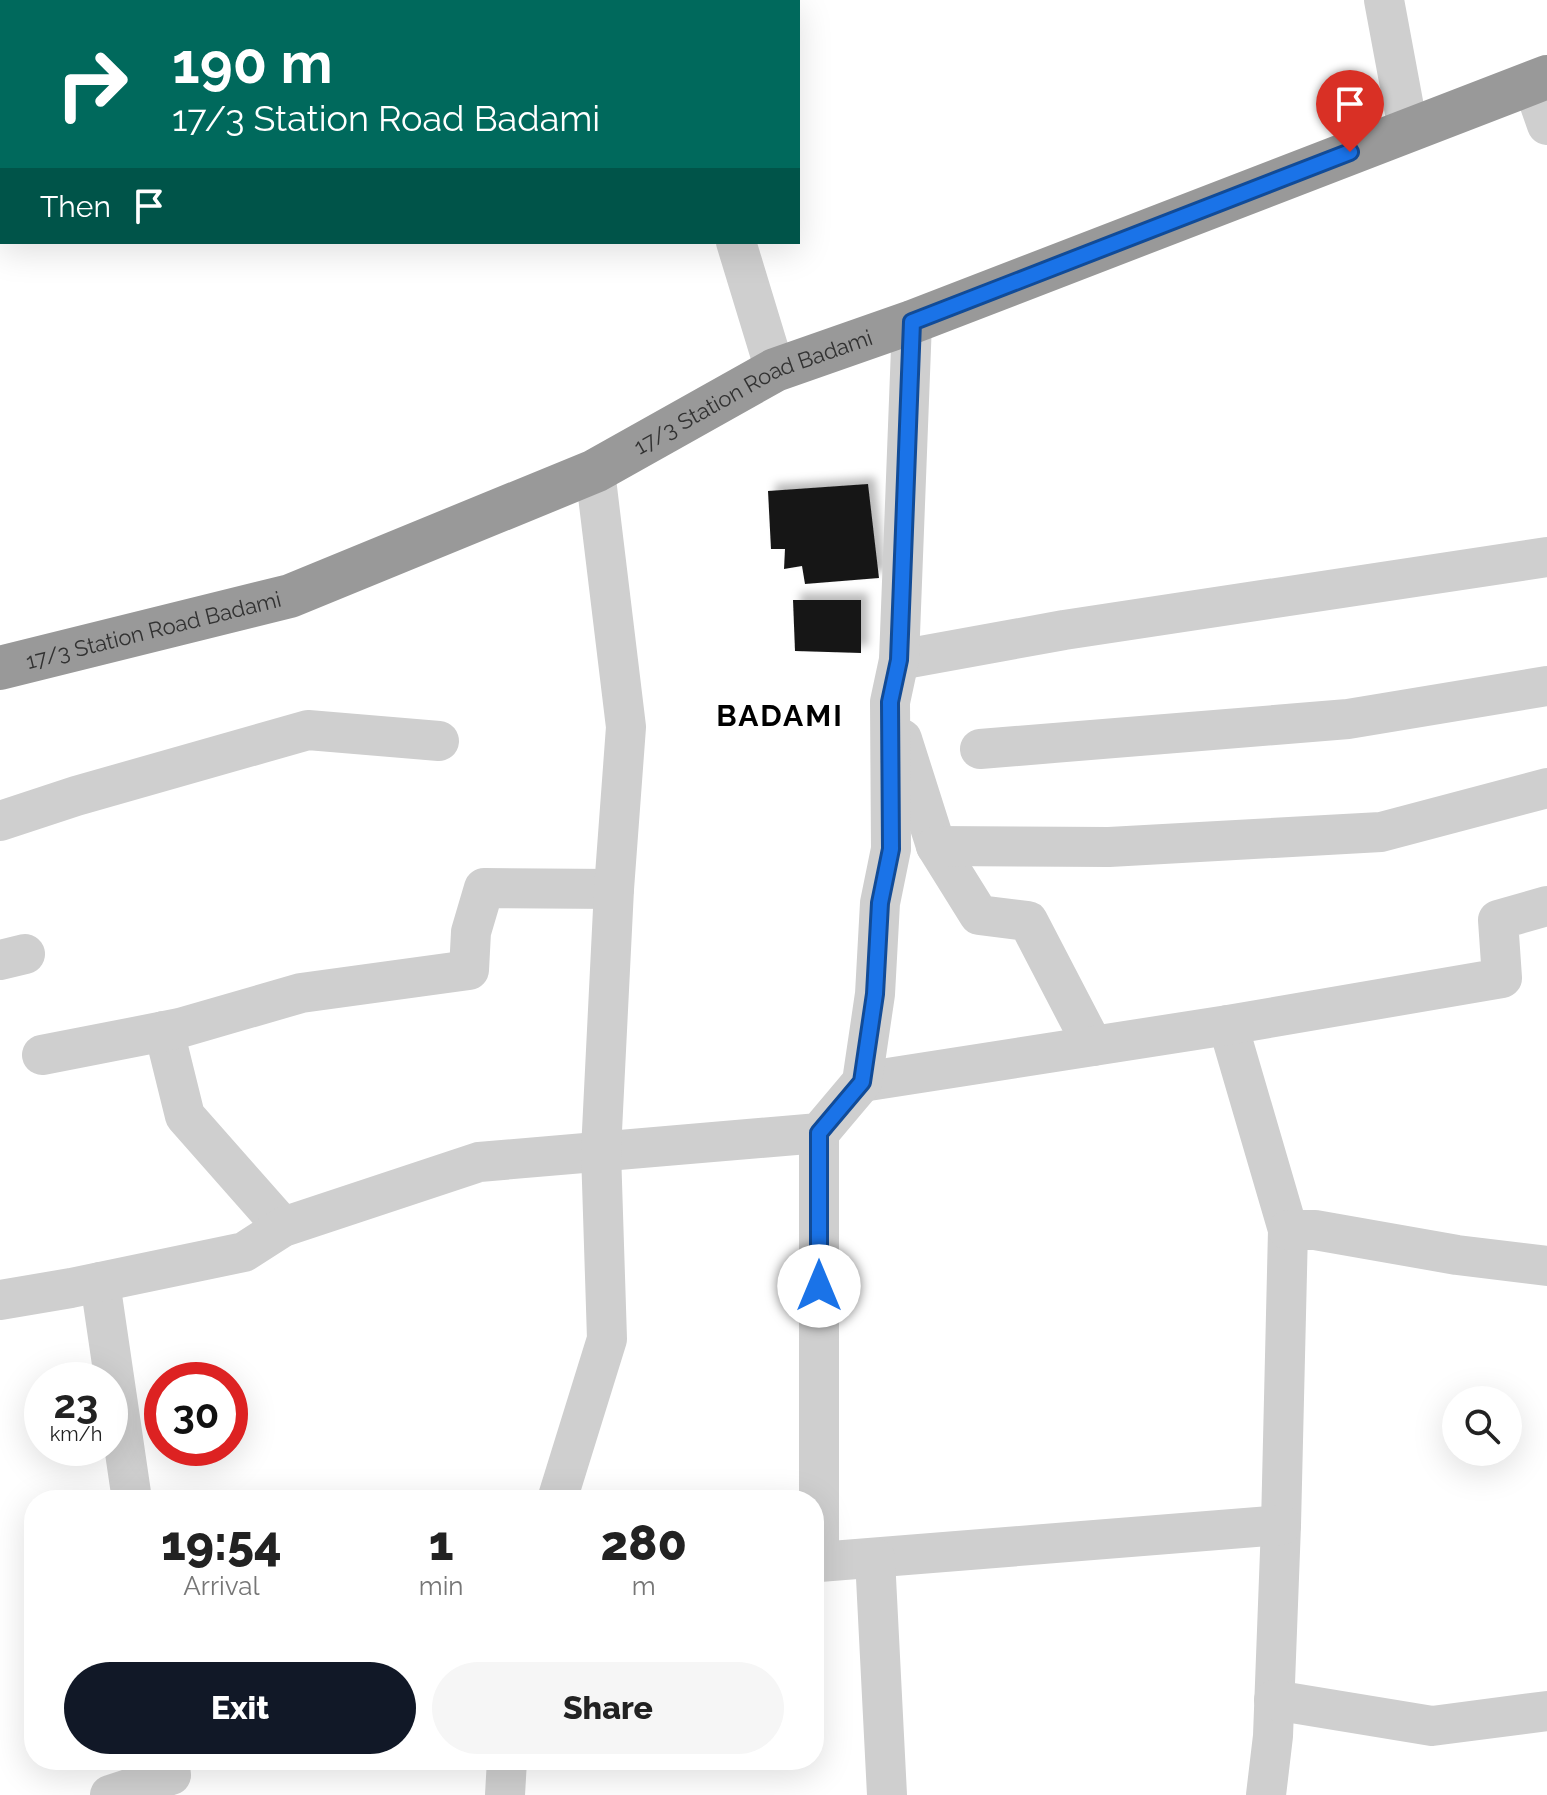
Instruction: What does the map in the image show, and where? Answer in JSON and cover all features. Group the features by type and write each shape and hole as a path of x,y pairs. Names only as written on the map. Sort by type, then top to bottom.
{"highway":[{"name":"17/3 Station Road Badami","path":"0,668 290,596 595,471 775,370 912,322 1539,80"}],"street":[{"path":"1384,0 1408,129"},
{"path":"1539,80 1547,125"},
{"path":"737,244 775,370"},
{"path":"819,1490 819,1133 862,1082 875,994 880,903 891,849 890,702 899,660 912,322"},
{"path":"560,1490 607,1339 601,1151 614,889 626,727 595,471"},
{"path":"899,660 1064,630 1547,557"},
{"path":"980,749 1348,719 1547,686"},
{"path":"890,702 936,846 979,915 1028,921 1093,1046"},
{"path":"0,821 76,796 308,730 439,741"},
{"path":"936,846 1109,847 1381,832 1547,788"},
{"path":"42,1055 164,1031 301,993 469,970 471,932 484,888 614,889"},
{"path":"862,1082 1228,1025 1502,978 1498,920 1547,906"},
{"path":"1228,1025 1288,1230 1281,1525 1274,1700 1266,1795"},
{"path":"164,1031 185,1116 283,1227"},
{"path":"0,1300 244,1252 283,1227 479,1162 819,1133"},
{"path":"1288,1230 1315,1230 1457,1255 1547,1266"},
{"path":"100,1282 131,1490"},
{"path":"824,1562 1281,1525"},
{"path":"875,1558 887,1795"},
{"path":"1274,1700 1432,1726 1547,1711"},
{"path":"110,1795 171,1775 170,1770"},
{"path":"505,1795 506,1770"}],"building":[{"path":"868,484 879,578 805,584 802,566 784,569 785,549 771,549 768,491"},
{"path":"793,600 861,600 861,653 795,651"}],"district":[{"name":"BADAMI","path":"780,716"}],"route":[{"path":"819,1286 819,1133 862,1082 875,994 880,903 891,849 890,702 899,660 912,322 1350,152"}]}
